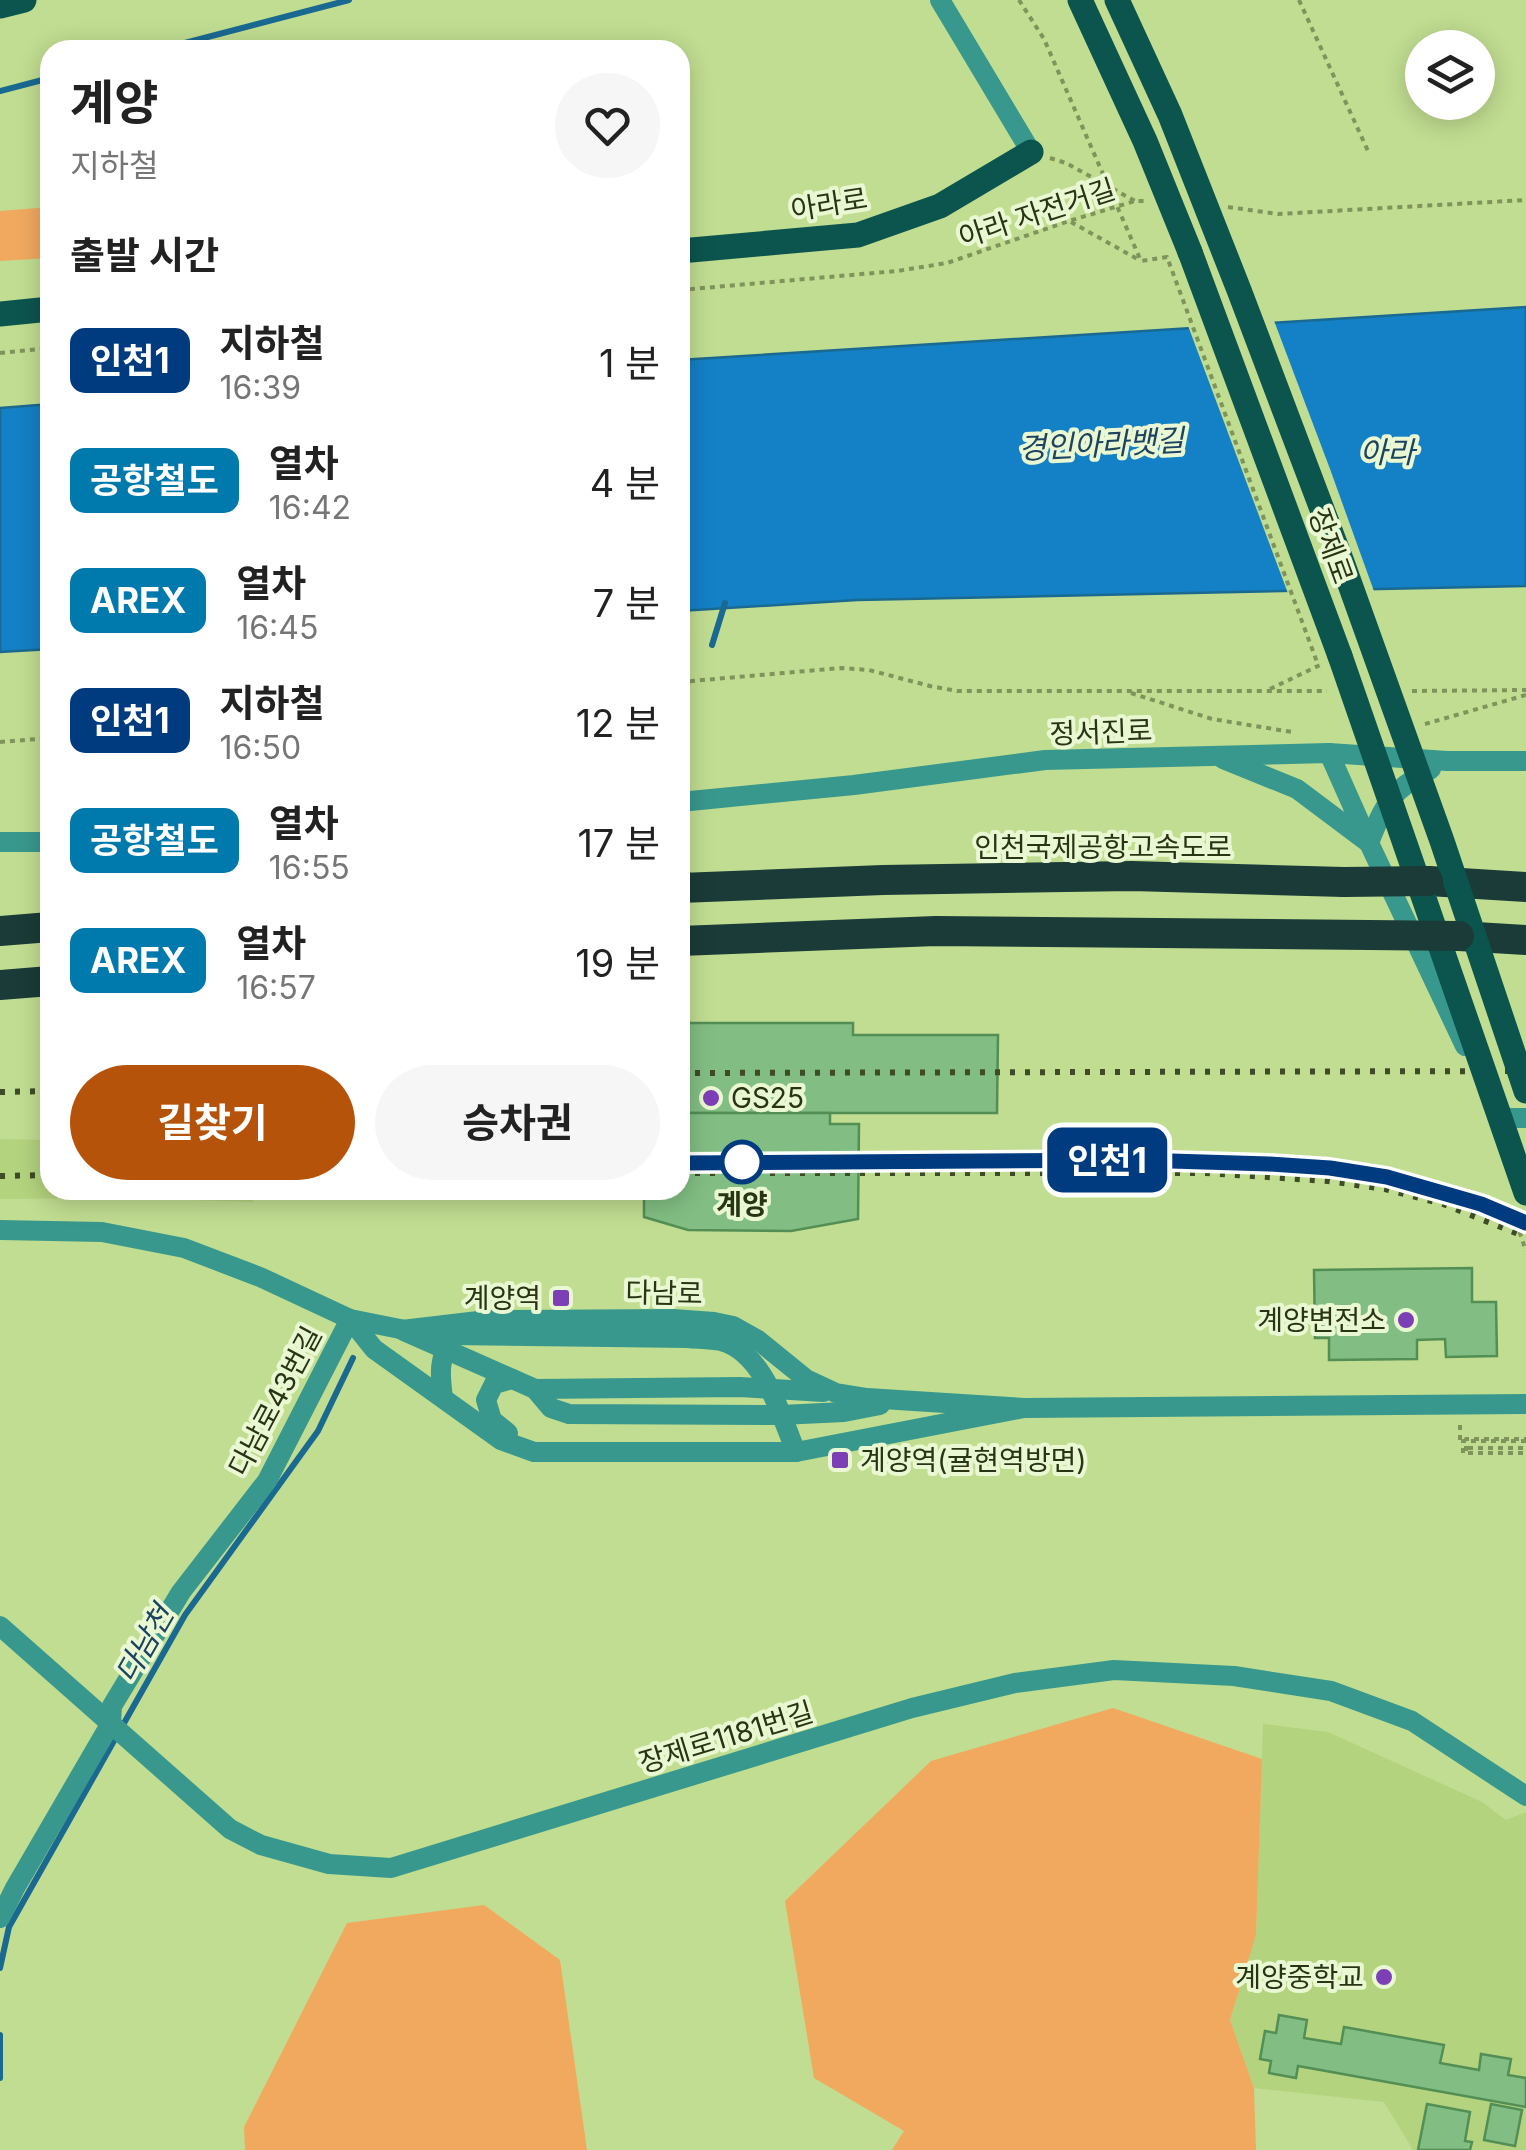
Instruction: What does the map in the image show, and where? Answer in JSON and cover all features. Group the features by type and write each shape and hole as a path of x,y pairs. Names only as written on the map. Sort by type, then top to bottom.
{"highway":[{"name":"인천국제공항고속도로","path":"690,888 1132,876 1526,887"},
{"path":"0,930 40,928"},
{"path":"690,941 936,932 1459,936 1526,940"},
{"path":"0,984 40,982"}],"main road":[{"path":"0,6 24,0"},
{"name":"장제로","path":"1080,0 1145,141 1190,252 1340,656 1520,1204"},
{"name":"장제로","path":"1118,0 1170,115 1336,544 1526,1091"},
{"name":"아라로","path":"690,250 858,235 940,206 1031,152"},
{"path":"0,314 40,311"}],"street":[{"path":"940,0 1031,152"},
{"path":"1330,753 1526,1172"},
{"name":"정서진로","path":"690,801 854,786 1045,760 1330,753 1526,761"},
{"path":"1216,756 1297,789 1369,843"},
{"path":"1369,843 1381,811 1404,782 1448,760"},
{"path":"0,842 40,842"},
{"path":"1499,1118 1526,1118"},
{"name":"다남로","path":"0,1230 102,1232 184,1248 260,1277 350,1319 449,1342 688,1338 724,1342 753,1362 771,1388 796,1452"},
{"name":"다남로","path":"350,1319 374,1348 501,1440 534,1452 796,1452 1024,1408"},
{"name":"다남로43번길","path":"0,1918 117,1728 112,1706 181,1592 267,1481 350,1319"},
{"path":"443,1398 439,1368 449,1342 487,1320"},
{"name":"다남로","path":"402,1330 487,1320 714,1322 733,1326 758,1340 806,1379 836,1392 902,1400 1024,1408 1526,1404"},
{"path":"449,1342 512,1379 536,1388 771,1388 836,1392"},
{"path":"512,1379 494,1384 486,1400 492,1420 534,1452"},
{"path":"536,1388 551,1408 570,1414 781,1416 844,1412 902,1400"},
{"name":"장제로1181번길","path":"0,1626 230,1829 262,1845 329,1864 391,1868 912,1708 1015,1683 1114,1670 1234,1676 1331,1690 1412,1721 1526,1796"}],"path":[{"path":"1020,0 1044,39 1141,261"},
{"path":"1298,0 1368,151"},
{"path":"1031,152 1066,163 1136,201"},
{"path":"1226,207 1278,214 1526,200"},
{"name":"아라 자전거길","path":"690,289 947,263 1136,201 1154,202"},
{"path":"1069,221 1141,261 1167,258 1331,699"},
{"path":"0,353 40,349"},
{"path":"1266,691 1340,656"},
{"path":"690,681 841,668 869,670 957,691 1343,691"},
{"path":"1399,691 1526,690"},
{"path":"1125,692 1212,718 1302,734"},
{"path":"0,742 40,739"},
{"path":"1520,1204 1526,1250"},
{"path":"1468,1436 1526,1445 1468,1448 1468,1436"},
{"path":"1460,1443 1526,1445"}],"shaded area":[{"path":"40,208 40,259 0,261 0,211"},
{"path":"0,1139 40,1140 40,1199 0,1199"},
{"path":"1113,1708 1262,1759 1256,1935 1230,2020 1254,2088 1256,2150 892,2150 904,2131 814,2078 785,1901 931,1761"},
{"name":"계양중학교","path":"1263,1724 1328,1732 1482,1802 1506,1820 1526,1812 1526,2150 1413,2150 1384,2102 1254,2088 1230,2020 1256,1935"},
{"path":"484,1905 560,1960 587,2150 245,2150 244,2127 347,1923"}],"water":[{"name":"아라","path":"1526,307 1526,586 857,600 690,610 690,359"},
{"path":"40,405 40,650 0,652 0,408"}],"pier":[{"path":"1273,318 1375,594 1289,596 1187,323"}],"building":[{"path":"690,1023 853,1023 853,1035 998,1035 997,1113 690,1113"},
{"path":"690,1113 830,1113 830,1124 859,1124 858,1219 791,1231 688,1230 644,1217 644,1200 690,1200"},
{"name":"계양변전소","path":"1472,1268 1472,1302 1496,1302 1497,1356 1446,1357 1445,1339 1417,1340 1417,1359 1329,1360 1329,1338 1315,1338 1314,1270"},
{"path":"1279,2015 1307,2020 1304,2038 1341,2044 1344,2027 1444,2045 1440,2063 1479,2070 1481,2054 1511,2059 1508,2075 1526,2078 1526,2107 1298,2066 1296,2078 1269,2073 1271,2061 1260,2059 1265,2031 1276,2033"},
{"path":"1427,2104 1470,2112 1465,2141 1472,2142 1470,2150 1418,2150"},
{"path":"1491,2104 1522,2110 1515,2146 1484,2140"}],"waterway":[{"path":"196,40 349,0"},
{"path":"0,91 40,81"},
{"name":"다남천","path":"712,645 725,603"},
{"name":"다남천","path":"0,1968 9,1927 185,1615 318,1431 353,1358"},
{"name":"다남천","path":"0,2035 0,2078"}],"railway":[{"path":"690,1073 1526,1071"},
{"path":"0,1092 40,1091"},
{"path":"690,1173 1206,1173 1328,1181 1385,1189 1443,1204 1526,1237"},
{"path":"0,1176 40,1175"}],"metro line":[{"name":"인천1","path":"690,1163 1138,1160 1330,1168 1387,1177 1448,1193 1526,1223"}],"place":[{"name":"GS25","path":"711,1098"},
{"name":"계양","path":"742,1162"},
{"name":"계양역","path":"561,1298"},
{"name":"계양변전소","path":"1406,1320"},
{"name":"계양역(귤현역방면)","path":"840,1460"},
{"name":"계양중학교","path":"1384,1977"}],"water label":[{"name":"경인아라뱃길","path":"1101,444"}]}
